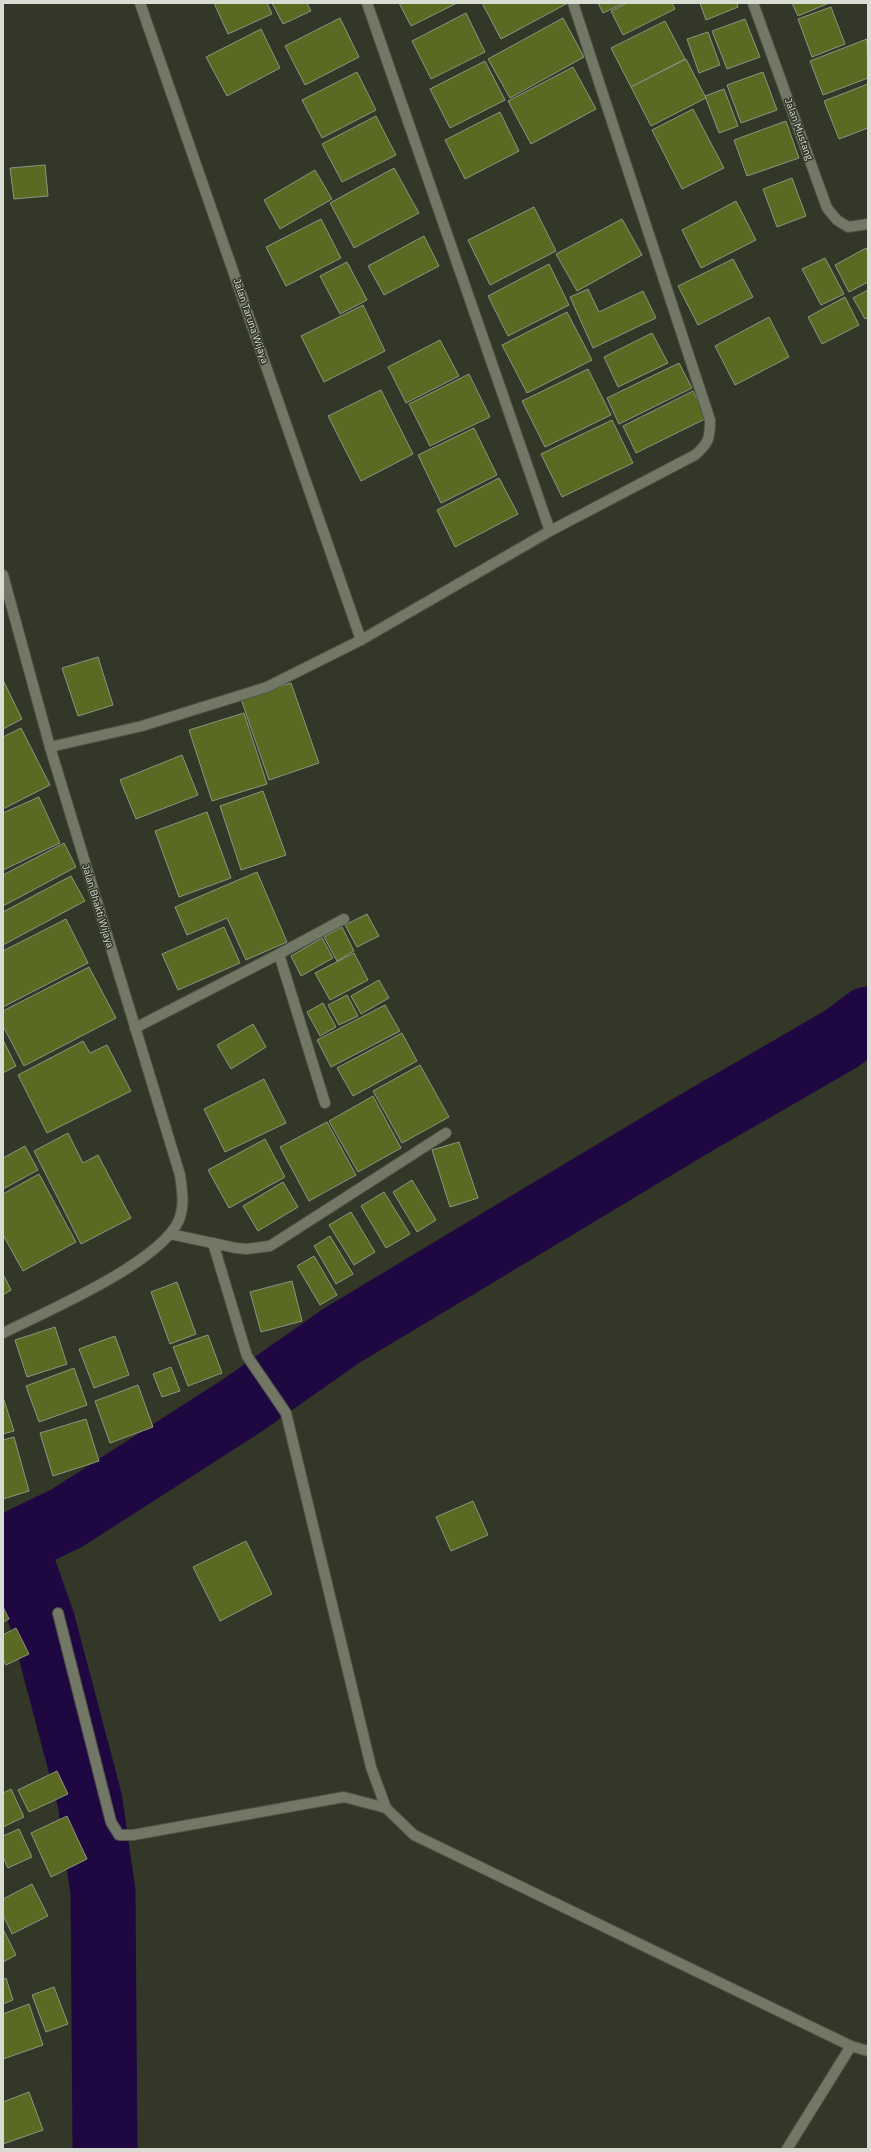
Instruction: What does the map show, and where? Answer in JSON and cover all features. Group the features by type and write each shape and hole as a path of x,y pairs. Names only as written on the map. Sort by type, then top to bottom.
{"street":[{"name":"Jalan Taruna Wijaya","path":"140,3 361,640"},
{"path":"367,3 550,531"},
{"path":"50,747 142,726 253,691 308,667 361,640 550,531 695,456 705,446 710,436 710,420 573,3"},
{"name":"Jalan Mustang","path":"753,3 827,208 837,220 848,227 868,224"},
{"name":"Jalan Bhakti Wijaya","path":"3,575 50,747 180,1174 183,1202 179,1219 170,1234"},
{"path":"135,1028 344,919"},
{"path":"279,954 325,1103"},
{"path":"3,1333 120,1273 138,1262 170,1234 248,1249 270,1246 446,1133"},
{"path":"213,1243 247,1356 286,1414 371,1767 386,1808 414,1834 851,2046 868,2051"},
{"path":"58,1613 111,1822 119,1835 133,1835 344,1797 386,1808"},
{"path":"787,2149 851,2046"}],"building":[{"path":"214,3 267,3 272,14 228,34"},
{"path":"272,3 307,3 311,11 283,24"},
{"path":"399,3 457,3 411,26"},
{"path":"482,3 568,3 501,39"},
{"path":"598,3 624,3 603,13"},
{"path":"627,3 672,3 675,9 623,35 611,11"},
{"path":"700,3 737,3 738,7 706,20"},
{"path":"792,3 829,3 798,16"},
{"path":"831,7 845,44 812,57 798,19"},
{"path":"466,13 485,52 431,79 412,41"},
{"path":"340,18 359,57 305,85 285,46"},
{"path":"563,18 584,57 510,98 488,59"},
{"path":"745,19 760,57 727,69 712,31"},
{"path":"665,21 685,59 631,87 611,48"},
{"path":"261,29 280,68 227,96 206,57"},
{"path":"708,32 720,65 699,73 687,39"},
{"path":"867,39 868,78 823,95 810,61"},
{"path":"686,59 706,98 651,126 631,87"},
{"path":"485,61 505,100 450,128 430,89"},
{"path":"573,67 596,109 531,144 508,101"},
{"path":"357,72 376,110 322,138 302,100"},
{"path":"763,72 777,110 741,123 727,85"},
{"path":"868,84 868,128 839,139 824,101"},
{"path":"724,89 738,126 719,133 705,96"},
{"path":"693,109 724,168 682,189 652,130"},
{"path":"500,112 519,151 465,179 445,140"},
{"path":"376,116 396,155 342,182 322,144"},
{"path":"786,121 799,158 747,176 734,140"},
{"path":"45,165 48,196 14,199 10,168"},
{"path":"394,168 419,213 354,248 330,203"},
{"path":"315,170 332,199 280,229 264,200"},
{"path":"792,178 806,216 777,227 763,189"},
{"path":"736,201 756,240 701,268 682,230"},
{"path":"534,207 556,251 490,285 468,240"},
{"path":"321,219 341,258 286,286 266,247"},
{"path":"622,219 642,255 577,291 556,254"},
{"path":"424,236 439,266 384,295 368,266"},
{"path":"866,248 868,252 868,282 849,292 835,265"},
{"path":"825,258 844,294 821,305 802,269"},
{"path":"733,259 753,297 698,325 678,286"},
{"path":"347,262 367,300 340,314 320,276"},
{"path":"549,264 569,305 508,336 488,296"},
{"path":"588,289 599,312 643,291 656,318 593,348 570,297"},
{"path":"868,290 868,317 865,319 853,298"},
{"path":"845,297 859,325 822,344 808,317"},
{"path":"363,305 385,351 324,382 301,336"},
{"path":"567,312 592,360 527,393 502,345"},
{"path":"769,317 789,357 735,385 715,346"},
{"path":"652,333 668,363 618,387 604,357"},
{"path":"440,340 459,376 406,403 388,367"},
{"path":"679,363 692,388 619,424 607,398"},
{"path":"588,369 611,415 545,447 522,401"},
{"path":"469,374 490,417 430,446 409,404"},
{"path":"381,390 413,454 361,481 328,416"},
{"path":"693,391 707,418 636,453 623,426"},
{"path":"612,420 633,463 562,497 541,454"},
{"path":"474,428 497,475 441,503 418,455"},
{"path":"499,478 518,514 455,547 437,510"},
{"path":"98,657 113,705 78,716 62,668"},
{"path":"3,680 22,719 3,729"},
{"path":"291,683 319,763 269,780 241,699"},
{"path":"244,713 267,784 212,801 189,730"},
{"path":"21,728 50,785 3,809 3,737"},
{"path":"182,755 198,795 136,819 120,780"},
{"path":"263,791 286,855 241,870 220,806"},
{"path":"39,797 60,843 3,870 3,813"},
{"path":"207,812 231,878 179,897 155,831"},
{"path":"64,843 76,867 3,906 3,875"},
{"path":"257,872 287,942 246,960 227,918 187,935 175,907"},
{"path":"71,876 85,901 3,945 3,912"},
{"path":"367,914 379,936 357,947 345,925"},
{"path":"66,919 88,963 3,1007 3,951"},
{"path":"224,927 240,963 178,990 162,954"},
{"path":"342,927 354,951 337,961 324,937"},
{"path":"322,938 333,958 301,976 291,956"},
{"path":"354,953 368,980 330,1000 315,973"},
{"path":"89,967 116,1018 24,1066 3,1026 3,1011"},
{"path":"379,980 389,998 361,1014 351,996"},
{"path":"347,995 358,1016 339,1025 328,1005"},
{"path":"323,1003 336,1027 320,1036 307,1012"},
{"path":"385,1005 400,1031 331,1067 317,1040"},
{"path":"253,1024 266,1047 231,1069 217,1045"},
{"path":"402,1033 417,1061 353,1096 337,1068"},
{"path":"3,1040 16,1066 3,1073"},
{"path":"83,1041 90,1053 107,1045 131,1091 47,1133 18,1075"},
{"path":"420,1065 449,1117 402,1143 373,1091"},
{"path":"264,1079 286,1123 225,1152 204,1109"},
{"path":"373,1096 401,1148 358,1172 329,1121"},
{"path":"327,1122 356,1175 309,1201 280,1147"},
{"path":"68,1133 83,1163 98,1155 131,1218 81,1244 34,1151"},
{"path":"265,1139 285,1177 229,1208 208,1170"},
{"path":"459,1142 478,1198 450,1207 432,1150"},
{"path":"25,1146 38,1170 3,1189 3,1158"},
{"path":"39,1174 76,1242 23,1271 3,1235 3,1194"},
{"path":"412,1180 436,1220 417,1232 393,1192"},
{"path":"283,1182 298,1207 258,1231 243,1206"},
{"path":"384,1192 410,1234 386,1248 361,1206"},
{"path":"351,1212 375,1252 354,1265 329,1225"},
{"path":"330,1236 353,1274 336,1284 314,1246"},
{"path":"314,1256 337,1295 320,1305 297,1266"},
{"path":"3,1274 11,1290 3,1295"},
{"path":"292,1281 302,1321 261,1332 250,1292"},
{"path":"177,1282 196,1334 170,1344 151,1292"},
{"path":"55,1327 67,1364 27,1377 15,1340"},
{"path":"208,1335 222,1373 188,1386 173,1347"},
{"path":"115,1336 129,1375 94,1388 79,1349"},
{"path":"171,1367 180,1391 162,1397 153,1374"},
{"path":"74,1368 87,1405 39,1422 26,1386"},
{"path":"138,1385 153,1427 110,1443 95,1401"},
{"path":"3,1397 14,1431 3,1434"},
{"path":"86,1419 99,1461 53,1476 40,1433"},
{"path":"14,1437 29,1491 3,1499 3,1440"},
{"path":"473,1501 488,1535 451,1551 436,1517"},
{"path":"246,1541 272,1594 220,1621 193,1567"},
{"path":"3,1607 9,1619 3,1622"},
{"path":"16,1628 29,1654 6,1665 3,1659 3,1635"},
{"path":"57,1771 68,1794 29,1812 18,1790"},
{"path":"11,1789 24,1817 3,1827 3,1793"},
{"path":"67,1816 87,1859 51,1877 31,1833"},
{"path":"19,1829 32,1857 8,1868 3,1857 3,1836"},
{"path":"32,1884 48,1916 12,1934 3,1915 3,1899"},
{"path":"3,1929 16,1955 3,1962"},
{"path":"6,1978 13,2000 3,2004 3,1980"},
{"path":"54,1987 68,2024 46,2032 32,1995"},
{"path":"29,2004 43,2045 3,2059 3,2014"},
{"path":"29,2092 43,2130 3,2144 3,2102"}],"waterway":[{"path":"3,1549 67,1518 243,1405 341,1336 694,1124 841,1039 868,1019"},
{"path":"15,1543 43,1623 90,1801 103,1892 105,2149"}]}
